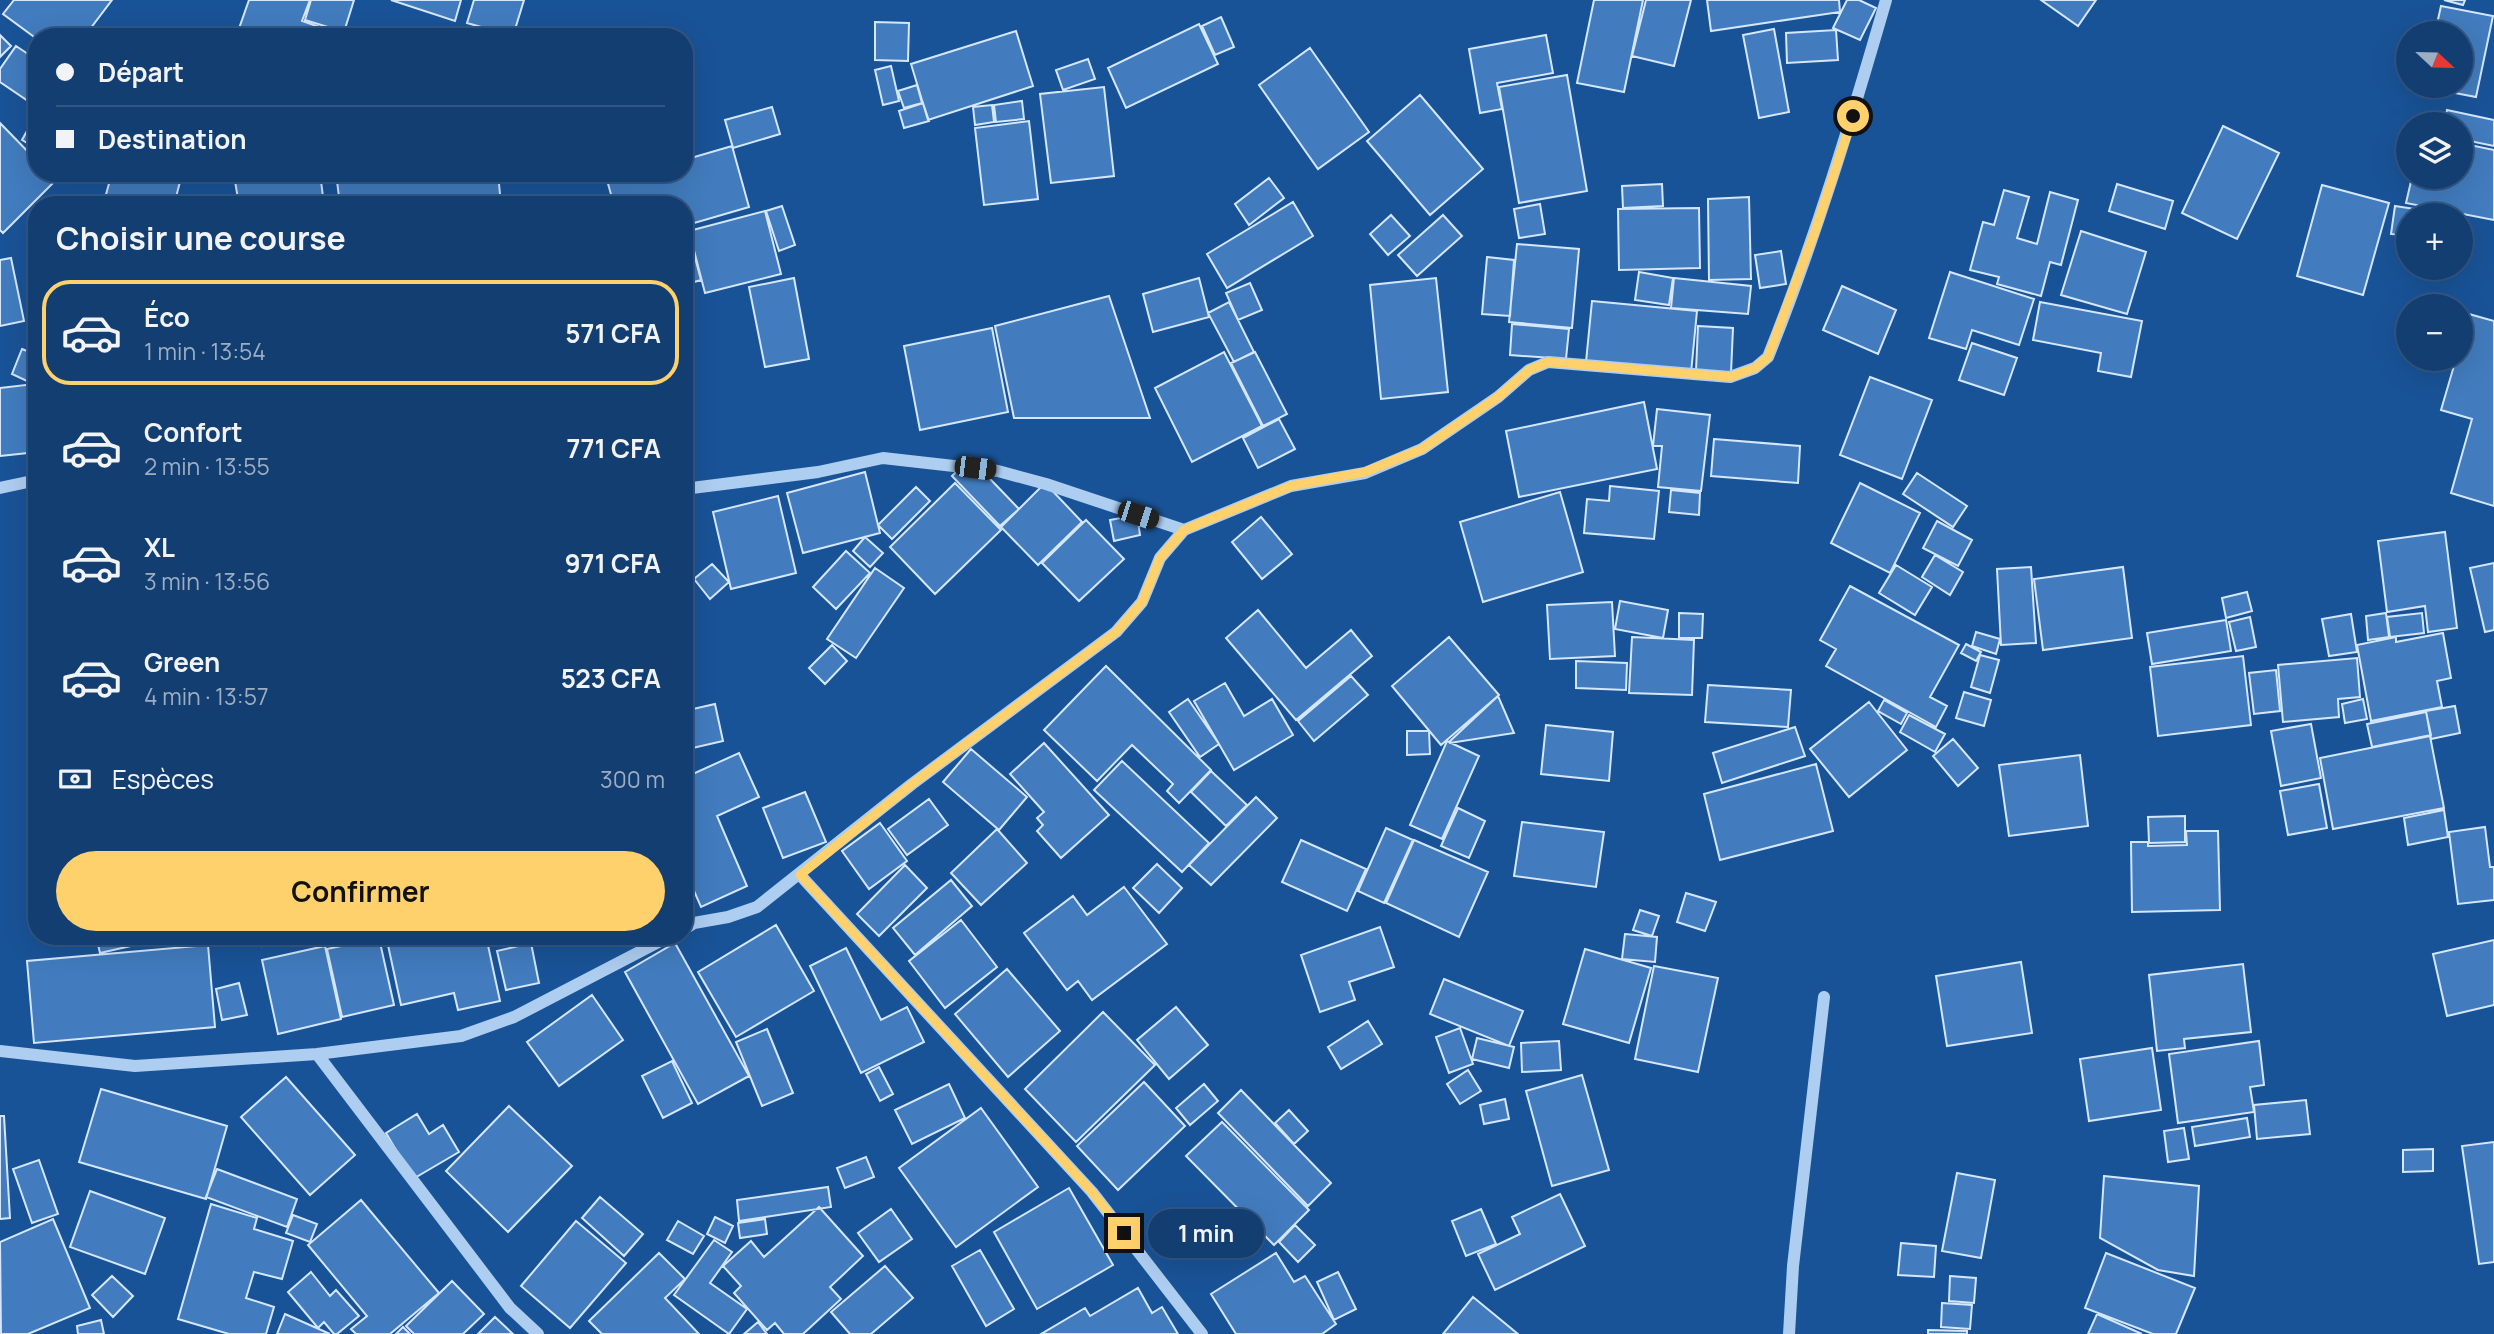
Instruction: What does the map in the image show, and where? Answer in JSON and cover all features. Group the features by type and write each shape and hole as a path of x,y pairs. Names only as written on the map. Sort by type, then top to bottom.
{"street":[{"path":"693,924 728,917 757,907 912,784 1116,632 1142,602 1160,558 1184,530 1291,486 1365,472 1422,449 1498,397 1529,370 1548,362 1730,377 1755,368 1768,357 1815,231 1853,116 1886,0"},
{"path":"693,488 818,472 883,458 998,471 1046,484 1184,530"},
{"path":"0,488 28,482"},
{"path":"800,875 1092,1192 1202,1334"},
{"path":"0,1051 135,1066 317,1054 410,1044 461,1035 514,1017 653,945"},
{"path":"1789,1334 1793,1266 1824,997"},
{"path":"317,1054 510,1308 538,1334"}],"building":[{"path":"14,0 112,0 91,28 28,28 28,32 3,14"},
{"path":"249,0 310,0 302,21 322,28 239,28"},
{"path":"311,0 354,0 345,28 331,28 305,20"},
{"path":"391,0 461,0 455,21"},
{"path":"474,0 524,0 515,28 485,28 467,23"},
{"path":"1594,0 1643,0 1624,92 1577,83"},
{"path":"1646,0 1691,0 1674,66 1632,56"},
{"path":"1707,0 1839,0 1840,12 1711,31"},
{"path":"1847,0 1859,0 1876,8 1860,40 1833,28"},
{"path":"2041,0 2096,0 2078,26"},
{"path":"2444,0 2465,0 2463,5"},
{"path":"2441,6 2493,16 2476,97 2473,96 2473,21 2438,21"},
{"path":"1221,17 1234,47 1215,55 1202,26"},
{"path":"875,22 909,23 908,61 875,60"},
{"path":"1199,24 1218,64 1126,108 1108,68"},
{"path":"1774,29 1789,112 1759,118 1743,35"},
{"path":"1836,30 1838,60 1787,63 1786,33"},
{"path":"1016,31 1033,86 928,120 911,64"},
{"path":"0,35 11,46 0,57"},
{"path":"1546,35 1553,73 1497,83 1502,109 1480,113 1469,49"},
{"path":"16,46 28,54 28,101 0,82 0,69"},
{"path":"1310,48 1369,132 1318,169 1259,85"},
{"path":"1088,59 1095,79 1063,90 1056,70"},
{"path":"891,66 899,101 883,105 875,70"},
{"path":"1567,75 1587,191 1519,203 1499,87"},
{"path":"917,85 922,103 904,108 898,91"},
{"path":"1104,87 1114,176 1051,183 1040,94"},
{"path":"1420,95 1483,169 1430,215 1367,141"},
{"path":"1022,101 1024,119 996,122 994,105"},
{"path":"923,103 929,121 904,128 899,111"},
{"path":"992,105 994,122 975,125 973,107"},
{"path":"772,107 780,134 733,148 725,120"},
{"path":"2473,116 2494,120 2494,146 2473,142"},
{"path":"1029,121 1038,199 984,205 975,128"},
{"path":"0,123 28,152 28,182 54,182 40,196 28,196 28,208 3,233 0,230"},
{"path":"2223,126 2279,153 2237,239 2182,213"},
{"path":"28,129 28,144 22,140"},
{"path":"732,146 749,207 693,223 693,196 611,196 608,182 693,182 693,157"},
{"path":"2473,146 2494,150 2494,220 2473,216 2473,203 2406,203 2409,189 2473,189"},
{"path":"1269,178 1284,198 1249,225 1235,204"},
{"path":"109,182 180,182 176,196 106,196"},
{"path":"235,182 321,182 323,196 238,196"},
{"path":"337,182 499,182 500,196 339,196"},
{"path":"1662,184 1663,206 1623,208 1622,186"},
{"path":"2117,184 2173,201 2165,229 2109,211"},
{"path":"2322,185 2389,203 2363,295 2297,276"},
{"path":"2004,190 2029,197 2017,238 2037,244 2050,192 2078,200 2061,265 2050,262 2041,296 1997,284 1999,277 1970,270 1983,222 1994,225"},
{"path":"1749,197 1751,279 1709,280 1708,199"},
{"path":"1293,202 1313,236 1227,288 1207,254"},
{"path":"1540,204 1545,234 1519,238 1514,209"},
{"path":"782,206 795,245 779,251 766,211"},
{"path":"2395,206 2396,206 2396,235 2391,234"},
{"path":"1699,208 1700,268 1619,270 1618,209"},
{"path":"765,211 781,274 705,293 693,246 693,230"},
{"path":"1391,215 1410,236 1388,255 1370,234"},
{"path":"1443,215 1462,236 1417,276 1398,255"},
{"path":"2081,231 2146,252 2127,314 2061,295"},
{"path":"1517,244 1579,249 1572,328 1509,322"},
{"path":"693,250 701,280 693,282"},
{"path":"1781,251 1786,284 1760,288 1755,255"},
{"path":"1487,257 1514,260 1510,316 1482,314"},
{"path":"11,258 24,321 0,326 0,260"},
{"path":"1639,272 1673,278 1669,305 1635,300"},
{"path":"1950,272 2034,299 2019,345 1972,330 1966,349 1929,338"},
{"path":"794,278 809,359 765,367 749,287"},
{"path":"1199,278 1209,317 1153,332 1143,294"},
{"path":"1436,278 1448,392 1381,399 1370,285"},
{"path":"1674,278 1751,286 1748,314 1671,308"},
{"path":"1250,283 1262,310 1238,320 1226,293"},
{"path":"1842,286 1896,310 1878,354 1823,330"},
{"path":"1109,296 1150,418 1014,418 995,326"},
{"path":"1592,301 1697,311 1691,373 1586,362"},
{"path":"1229,302 1254,352 1234,362 1208,313"},
{"path":"2040,302 2142,321 2131,377 2098,371 2101,353 2033,340"},
{"path":"2473,315 2494,321 2494,506 2451,493 2472,419 2441,410 2452,371 2473,371"},
{"path":"1512,324 1569,329 1566,359 1510,355"},
{"path":"1698,326 1733,328 1731,373 1696,371"},
{"path":"992,328 1008,412 920,430 904,346"},
{"path":"1972,343 2017,358 2004,395 1959,380"},
{"path":"22,349 28,351 28,382 12,374"},
{"path":"1224,352 1262,426 1192,462 1155,388"},
{"path":"1255,352 1287,414 1263,426 1231,363"},
{"path":"1870,377 1932,400 1902,479 1840,455"},
{"path":"28,385 28,453 0,456 0,388"},
{"path":"1644,402 1657,469 1519,497 1506,431"},
{"path":"1657,409 1710,415 1701,491 1658,487 1662,446 1653,446"},
{"path":"1279,419 1295,449 1258,468 1243,438"},
{"path":"1714,439 1800,446 1798,483 1711,476"},
{"path":"970,458 1019,509 1000,526 952,476"},
{"path":"865,472 880,533 803,553 787,493"},
{"path":"1917,473 1967,506 1953,527 1903,494"},
{"path":"955,483 1001,530 935,594 890,547"},
{"path":"1045,483 1082,522 1038,565 1001,527"},
{"path":"1860,483 1920,513 1890,573 1831,543"},
{"path":"1610,486 1659,491 1654,539 1584,533 1587,499 1609,501"},
{"path":"916,487 930,501 892,539 878,525"},
{"path":"1671,490 1700,493 1699,515 1669,512"},
{"path":"1560,492 1583,572 1483,602 1460,522"},
{"path":"778,496 796,573 731,589 713,512"},
{"path":"1137,515 1140,535 1114,541 1110,520"},
{"path":"1261,517 1292,554 1262,579 1232,542"},
{"path":"1086,520 1124,559 1079,601 1042,563"},
{"path":"1937,521 1972,540 1958,566 1923,548"},
{"path":"2445,532 2457,628 2428,632 2425,606 2387,612 2378,541"},
{"path":"865,537 883,553 870,567 853,551"},
{"path":"846,551 870,573 836,609 813,587"},
{"path":"1935,555 1963,572 1950,595 1922,577"},
{"path":"2494,563 2494,630 2485,632 2470,568"},
{"path":"712,564 729,582 710,599 694,579"},
{"path":"1896,565 1932,587 1915,615 1879,593"},
{"path":"2031,567 2036,643 2001,645 1997,569"},
{"path":"2123,567 2132,638 2043,650 2034,579"},
{"path":"875,568 904,588 856,658 827,639"},
{"path":"1850,586 1959,645 1930,697 1947,706 1936,727 1826,666 1836,649 1820,640"},
{"path":"2247,592 2252,611 2226,618 2222,598"},
{"path":"1620,601 1668,610 1663,638 1615,629"},
{"path":"1612,602 1615,656 1550,659 1547,605"},
{"path":"1258,610 1306,668 1351,630 1372,656 1296,720 1226,638"},
{"path":"1679,613 1703,614 1702,638 1679,638"},
{"path":"2386,613 2389,637 2368,640 2366,616"},
{"path":"2422,613 2424,633 2390,637 2387,617"},
{"path":"2351,614 2357,652 2329,656 2322,619"},
{"path":"2250,617 2256,647 2236,651 2229,622"},
{"path":"2226,620 2231,651 2152,664 2147,633"},
{"path":"1976,632 2000,639 1996,654 1972,646"},
{"path":"2443,633 2451,678 2437,681 2442,707 2371,721 2357,645 2396,637 2396,642"},
{"path":"1449,637 1499,695 1441,745 1392,686"},
{"path":"1632,637 1694,640 1692,695 1629,693"},
{"path":"1966,644 1981,652 1976,661 1961,653"},
{"path":"832,645 847,661 825,684 809,668"},
{"path":"1980,655 1999,660 1990,693 1971,687"},
{"path":"2243,656 2251,725 2158,736 2150,667"},
{"path":"2357,658 2360,697 2338,699 2339,717 2283,722 2278,665"},
{"path":"1576,661 1627,663 1626,690 1576,688"},
{"path":"1106,666 1211,770 1179,803 1167,791 1173,784 1132,745 1097,781 1044,730"},
{"path":"2276,670 2280,711 2254,714 2249,673"},
{"path":"1351,676 1368,695 1314,741 1298,721"},
{"path":"1225,683 1244,716 1272,699 1293,735 1234,770 1194,701"},
{"path":"1708,685 1791,690 1788,727 1705,722"},
{"path":"1964,692 1991,700 1984,726 1956,718"},
{"path":"1498,696 1514,733 1449,742"},
{"path":"1188,699 1219,744 1200,757 1169,712"},
{"path":"2363,699 2367,719 2345,723 2342,704"},
{"path":"1884,700 1907,713 1901,724 1878,711"},
{"path":"1869,702 1907,750 1849,797 1810,749"},
{"path":"715,704 723,741 693,748 693,709"},
{"path":"2455,706 2460,733 2431,739 2426,711"},
{"path":"2426,712 2431,735 2372,747 2367,724"},
{"path":"1909,715 1945,734 1935,752 1900,732"},
{"path":"2311,724 2321,778 2281,786 2271,731"},
{"path":"1546,725 1613,732 1609,781 1541,774"},
{"path":"1795,727 1805,756 1722,783 1713,753"},
{"path":"1407,731 1429,731 1430,754 1407,755"},
{"path":"2430,736 2444,808 2333,829 2320,758"},
{"path":"1953,739 1978,768 1958,786 1933,756"},
{"path":"1447,741 1479,756 1442,839 1410,825"},
{"path":"1044,743 1109,815 1061,858 1037,831 1043,825 1037,818 1044,812 1010,774"},
{"path":"971,749 1027,797 999,830 943,782"},
{"path":"739,753 759,797 717,816 747,886 701,907 693,889 693,774"},
{"path":"2080,755 2088,826 2009,836 1999,765"},
{"path":"1122,761 1209,843 1182,872 1094,790"},
{"path":"1816,764 1833,831 1720,860 1704,794"},
{"path":"1211,771 1247,805 1226,826 1191,792"},
{"path":"2319,784 2327,828 2288,835 2280,791"},
{"path":"805,792 826,842 783,858 763,808"},
{"path":"1256,797 1277,818 1211,885 1189,865"},
{"path":"929,799 948,825 907,855 888,829"},
{"path":"1458,808 1485,821 1469,858 1441,846"},
{"path":"2444,810 2448,837 2408,845 2404,818"},
{"path":"2185,816 2185,842 2149,843 2148,817"},
{"path":"1522,822 1604,832 1596,887 1514,876"},
{"path":"880,823 907,861 869,889 842,851"},
{"path":"2485,827 2490,867 2494,867 2494,900 2458,904 2449,832"},
{"path":"1386,828 1413,840 1384,903 1358,891"},
{"path":"997,829 1027,863 981,905 951,873"},
{"path":"2186,831 2218,831 2220,910 2132,912 2131,842 2148,842 2148,846 2187,845"},
{"path":"1301,840 1366,869 1347,911 1282,882"},
{"path":"1414,840 1488,872 1459,937 1386,903"},
{"path":"1157,864 1182,888 1159,913 1133,888"},
{"path":"905,865 927,888 879,936 857,914"},
{"path":"951,880 972,906 915,955 893,928"},
{"path":"1124,887 1167,944 1092,1000 1078,981 1067,990 1024,933 1073,896 1087,915"},
{"path":"1686,893 1716,902 1705,931 1677,922"},
{"path":"1640,910 1659,916 1652,936 1633,930"},
{"path":"961,920 997,967 945,1008 909,961"},
{"path":"776,925 814,991 736,1037 698,972"},
{"path":"1380,927 1394,967 1349,982 1355,1000 1320,1012 1301,955"},
{"path":"1625,934 1657,937 1655,962 1622,959"},
{"path":"2494,940 2494,1005 2447,1016 2433,954"},
{"path":"98,945 131,945 131,946 100,953"},
{"path":"208,945 215,1027 34,1043 27,961"},
{"path":"346,945 381,945 394,1005 342,1017 327,949"},
{"path":"388,945 488,945 500,1001 458,1010 454,993 401,1005"},
{"path":"531,945 539,983 506,990 497,951"},
{"path":"672,945 676,945 749,1076 698,1104 625,972"},
{"path":"325,946 341,1019 278,1034 262,960"},
{"path":"846,948 881,1020 907,1007 924,1042 861,1073 810,966"},
{"path":"1585,949 1651,968 1629,1043 1563,1024"},
{"path":"2021,962 2032,1033 1947,1046 1936,976"},
{"path":"2243,964 2251,1032 2184,1039 2185,1048 2157,1051 2149,975"},
{"path":"1654,966 1718,978 1698,1072 1635,1059"},
{"path":"1007,969 1060,1031 1008,1077 955,1014"},
{"path":"1444,979 1523,1011 1509,1046 1430,1014"},
{"path":"239,983 247,1015 222,1020 216,989"},
{"path":"592,995 623,1040 559,1086 527,1042"},
{"path":"1176,1007 1208,1045 1169,1079 1137,1040"},
{"path":"1103,1012 1155,1065 1076,1142 1025,1089"},
{"path":"1368,1021 1382,1044 1341,1069 1328,1047"},
{"path":"1460,1028 1473,1064 1449,1073 1436,1037"},
{"path":"767,1029 793,1093 762,1106 736,1042"},
{"path":"1477,1038 1514,1047 1509,1068 1472,1059"},
{"path":"1559,1041 1561,1070 1522,1072 1521,1043"},
{"path":"2259,1041 2264,1085 2250,1087 2254,1112 2178,1123 2169,1054"},
{"path":"2152,1048 2161,1110 2089,1121 2080,1059"},
{"path":"672,1061 692,1103 663,1118 642,1076"},
{"path":"879,1067 893,1094 880,1101 866,1074"},
{"path":"1468,1070 1481,1091 1460,1104 1447,1084"},
{"path":"1582,1075 1609,1170 1552,1186 1526,1091"},
{"path":"286,1077 355,1155 310,1195 241,1117"},
{"path":"1144,1082 1185,1126 1118,1190 1077,1146"},
{"path":"949,1084 965,1118 912,1144 895,1110"},
{"path":"1204,1084 1218,1101 1190,1125 1176,1108"},
{"path":"101,1089 227,1126 206,1199 79,1162"},
{"path":"1241,1090 1331,1183 1308,1206 1218,1113"},
{"path":"1505,1099 1509,1119 1484,1124 1480,1105"},
{"path":"2306,1100 2310,1134 2257,1139 2254,1105"},
{"path":"509,1106 572,1166 508,1232 446,1171"},
{"path":"981,1108 1038,1187 956,1247 899,1168"},
{"path":"1289,1110 1308,1131 1294,1144 1275,1123"},
{"path":"417,1114 429,1134 443,1125 459,1152 413,1179 386,1133"},
{"path":"0,1116 4,1116 10,1218 0,1219"},
{"path":"2247,1118 2250,1137 2195,1146 2192,1127"},
{"path":"1222,1122 1309,1210 1274,1245 1186,1156"},
{"path":"2184,1128 2189,1159 2168,1162 2164,1131"},
{"path":"2494,1142 2494,1262 2479,1264 2462,1146"},
{"path":"2433,1149 2433,1171 2403,1172 2403,1150"},
{"path":"866,1157 874,1177 845,1188 837,1168"},
{"path":"39,1160 58,1214 32,1223 13,1169"},
{"path":"217,1169 297,1199 287,1227 206,1197"},
{"path":"1957,1173 1995,1180 1981,1258 1942,1251"},
{"path":"2104,1176 2199,1186 2194,1276 2158,1270 2100,1238"},
{"path":"828,1187 831,1207 739,1221 737,1200"},
{"path":"1069,1188 1113,1265 1037,1309 994,1232"},
{"path":"90,1191 165,1218 145,1274 70,1247"},
{"path":"1560,1194 1585,1246 1495,1290 1478,1254 1520,1234 1512,1217"},
{"path":"600,1197 643,1234 624,1256 582,1218"},
{"path":"361,1200 439,1293 390,1334 356,1334 351,1329 367,1316 308,1245"},
{"path":"211,1204 257,1218 254,1229 293,1241 282,1279 254,1272 246,1298 274,1307 266,1334 229,1334 178,1319"},
{"path":"819,1207 863,1256 830,1287 841,1299 803,1334 784,1334 775,1323 767,1330 734,1293 741,1286 723,1266 751,1241 764,1257"},
{"path":"891,1209 912,1239 879,1262 858,1233"},
{"path":"1481,1209 1496,1244 1466,1256 1452,1221"},
{"path":"293,1215 317,1224 310,1242 286,1233"},
{"path":"715,1217 733,1226 725,1243 707,1234"},
{"path":"53,1219 90,1308 28,1334 1,1334 0,1242"},
{"path":"765,1219 767,1234 740,1238 738,1223"},
{"path":"576,1221 626,1263 570,1328 521,1286"},
{"path":"678,1221 704,1236 693,1254 667,1240"},
{"path":"1295,1225 1315,1245 1298,1262 1279,1242"},
{"path":"714,1240 732,1252 710,1283 747,1309 729,1334 674,1295"},
{"path":"1901,1243 1936,1246 1934,1277 1898,1275"},
{"path":"980,1250 1014,1309 986,1326 952,1266"},
{"path":"659,1253 685,1279 665,1298 699,1334 602,1334 589,1321"},
{"path":"1276,1253 1294,1282 1305,1276 1336,1324 1322,1334 1236,1334 1211,1294"},
{"path":"2106,1253 2195,1288 2176,1334 2153,1334 2085,1308"},
{"path":"885,1266 913,1298 871,1334 850,1334 831,1312"},
{"path":"311,1272 330,1296 336,1290 359,1316 337,1334 324,1322 318,1328 288,1292"},
{"path":"1338,1272 1356,1309 1334,1320 1317,1282"},
{"path":"112,1276 133,1296 113,1317 92,1295"},
{"path":"1950,1276 1976,1278 1974,1303 1949,1301"},
{"path":"452,1281 484,1314 463,1334 414,1334 406,1326"},
{"path":"1138,1288 1152,1313 1162,1307 1178,1334 1041,1334 1085,1308 1090,1316"},
{"path":"1473,1297 1518,1334 1443,1334"},
{"path":"1942,1303 1972,1305 1970,1329 1941,1327"},
{"path":"285,1314 330,1334 277,1334"},
{"path":"2097,1314 2142,1334 2088,1334"},
{"path":"495,1317 513,1334 478,1334"},
{"path":"101,1320 104,1334 78,1334 77,1326"},
{"path":"758,1322 767,1334 744,1334"},
{"path":"403,1327 410,1334 396,1334"},
{"path":"1928,1330 1967,1331 1967,1334 1928,1334"}],"route":[{"path":"1124,1233 1092,1192 800,875 912,784 1116,632 1142,602 1160,558 1184,530 1291,486 1365,472 1422,449 1498,397 1529,370 1548,362 1730,377 1755,368 1768,357 1791,298 1853,116"}]}
